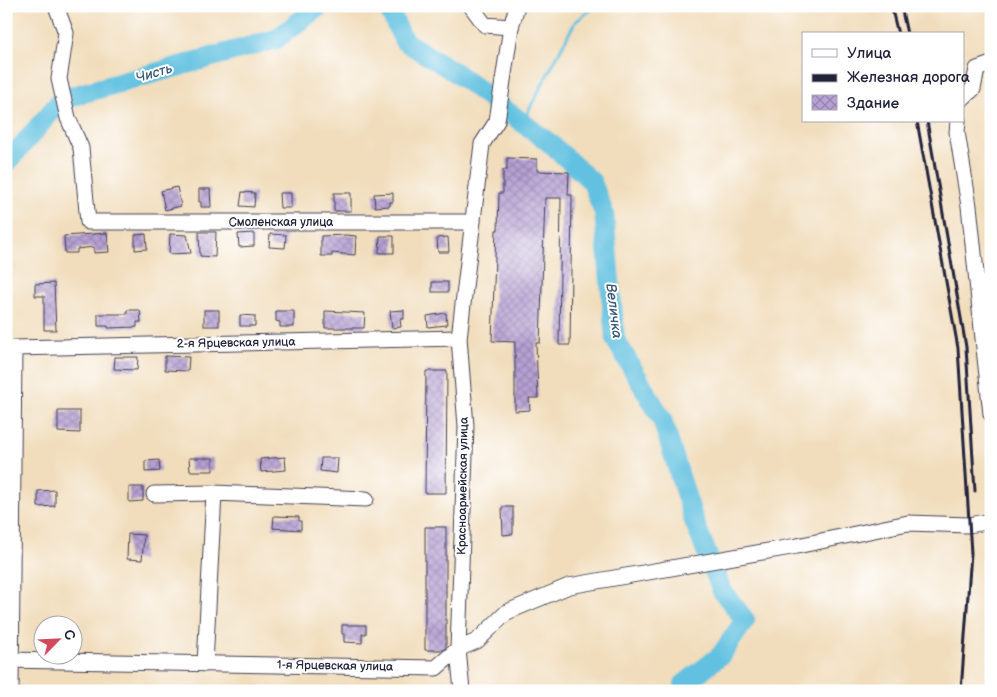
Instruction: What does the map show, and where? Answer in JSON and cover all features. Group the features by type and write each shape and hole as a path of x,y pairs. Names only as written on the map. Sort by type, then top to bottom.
{"street":[{"name":"Смоленская улица","path":"56,6 66,33 59,79 68,118 82,148 88,222 473,222"},
{"path":"471,6 485,25 511,28"},
{"name":"Красноармейская улица","path":"462,691 458,649 466,426 459,338 482,144 497,121 511,28 517,6"},
{"path":"964,97 972,90 977,69 991,64"},
{"path":"958,122 957,132 969,206 991,414"},
{"name":"2-я Ярцевская улица","path":"9,546 14,348 459,338"},
{"path":"205,664 214,493"},
{"path":"154,494 214,493 366,499"},
{"name":"1-я Ярцевская улица","path":"9,660 436,668 458,649 477,641 506,612 569,586 797,546 908,523 970,525 991,521"},
{"path":"9,546 9,660 11,691"}],"building":[{"path":"507,158 537,159 537,171 569,172 568,195 572,195 570,345 559,345 561,198 545,198 540,343 536,343 538,398 529,398 530,410 515,411 515,342 492,341 499,193 503,193 503,170 507,170"},
{"path":"177,187 181,206 165,210 161,191"},
{"path":"199,189 210,189 211,207 201,207"},
{"path":"242,192 255,193 254,207 240,206"},
{"path":"279,193 291,193 291,208 280,208"},
{"path":"334,193 351,193 351,211 334,211"},
{"path":"393,193 393,202 390,202 390,206 375,207 374,194"},
{"path":"199,232 216,232 215,257 200,256"},
{"path":"107,233 109,252 94,253 94,247 77,249 77,253 65,253 64,236"},
{"path":"254,233 254,246 239,247 238,234"},
{"path":"146,234 147,249 135,250 135,235"},
{"path":"170,234 187,235 191,253 169,254"},
{"path":"270,234 286,235 285,248 269,247"},
{"path":"321,236 356,236 355,255 332,253 332,256 321,256"},
{"path":"380,236 394,236 394,253 379,253"},
{"path":"448,237 449,252 438,252 437,238"},
{"path":"432,282 448,282 448,292 432,292"},
{"path":"54,283 56,330 44,330 44,296 35,296 35,284"},
{"path":"127,310 140,310 141,322 137,322 137,327 108,328 108,326 98,326 98,314 127,314"},
{"path":"204,310 219,310 219,326 204,326"},
{"path":"404,310 404,319 400,319 401,327 392,328 390,311"},
{"path":"276,311 294,311 294,327 280,327 280,322 276,321"},
{"path":"325,311 365,313 364,328 325,328"},
{"path":"446,313 447,325 428,327 427,316"},
{"path":"240,315 255,316 255,326 240,326"},
{"path":"165,356 189,357 188,371 165,370"},
{"path":"115,357 138,357 137,370 114,369"},
{"path":"426,371 447,371 446,493 425,493"},
{"path":"58,411 80,411 80,433 58,432"},
{"path":"285,457 286,470 261,472 260,459"},
{"path":"189,458 213,458 213,471 190,471"},
{"path":"321,458 338,458 337,473 320,471"},
{"path":"159,460 160,471 145,472 145,461"},
{"path":"129,487 143,487 143,501 129,502"},
{"path":"55,490 55,506 38,507 38,491"},
{"path":"502,507 513,507 513,534 503,535"},
{"path":"274,516 299,517 301,530 273,528"},
{"path":"425,527 446,527 446,647 443,650 425,650"},
{"path":"128,534 144,535 142,560 127,559"},
{"path":"342,625 366,625 366,634 362,634 362,643 344,642"}],"waterway":[{"name":"Чисть","path":"6,164 62,99 276,39 320,6"},
{"name":"Величка","path":"387,6 404,41 456,73 551,144 592,182 604,213 615,339 662,419 694,521 722,591 745,620 721,655 684,684 684,691"},
{"path":"522,123 575,22 596,6"}],"railway":[{"path":"891,6 898,32"},
{"path":"901,6 907,32"},
{"path":"917,122 958,348 971,553 961,691"},
{"path":"927,122 966,347 975,491"},
{"path":"988,691 991,657"}]}
